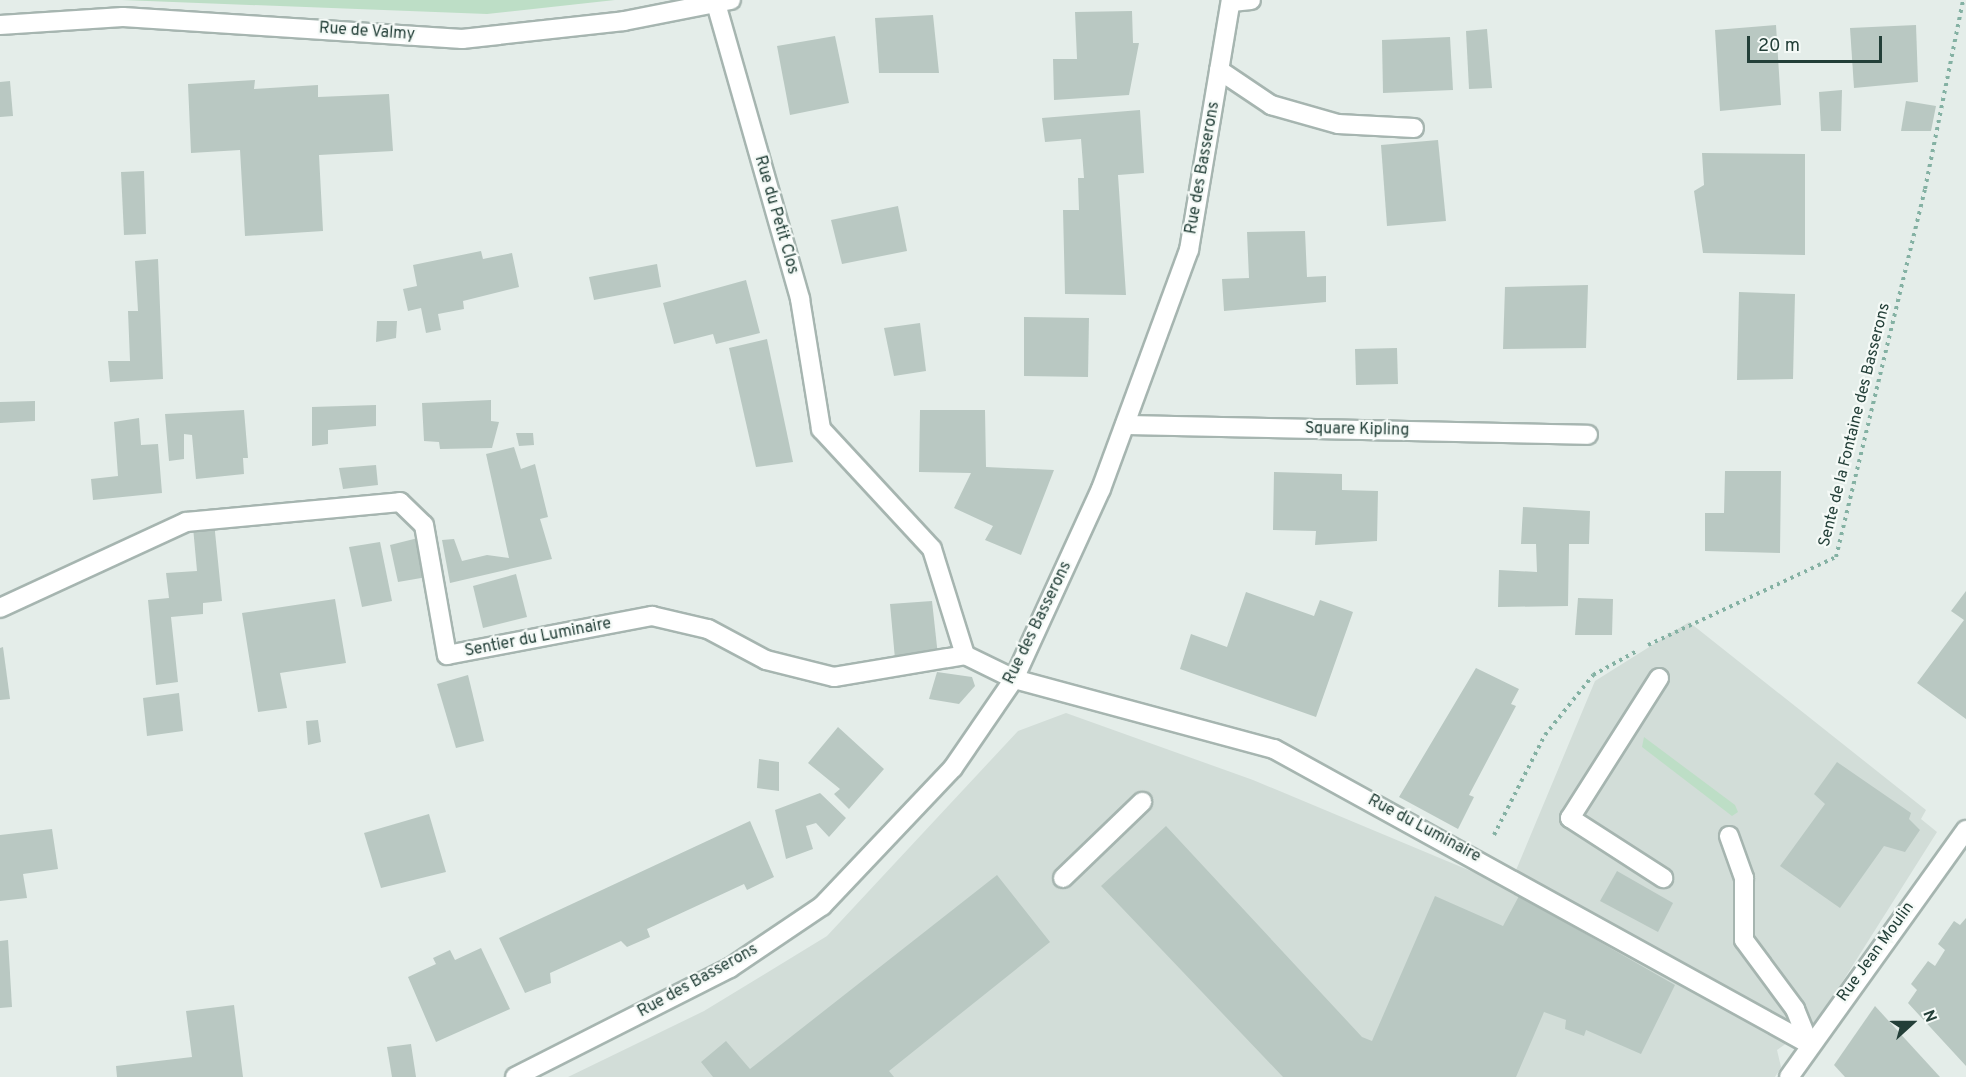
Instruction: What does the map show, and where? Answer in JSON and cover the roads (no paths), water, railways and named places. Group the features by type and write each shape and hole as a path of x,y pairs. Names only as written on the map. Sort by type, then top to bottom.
{"street":[{"name":"Rue des Basserons","path":"515,1077 730,968 822,906 953,768 1014,679 1125,425 1189,250 1232,1 1251,0"},
{"name":"Rue de Valmy","path":"0,25 123,17 462,39 624,21 721,1"},
{"name":"Rue du Petit Clos","path":"721,1 800,299 821,429 932,549 965,654"},
{"path":"1219,70 1270,105 1338,124 1413,128"},
{"name":"Square Kipling","path":"1125,425 1588,435"},
{"name":"Sentier du Luminaire","path":"0,608 186,522 400,502 424,525 447,655 652,616 708,629 766,660 834,677 965,654"},
{"path":"965,654 1014,679"},
{"path":"1659,678 1570,818 1663,878"},
{"name":"Rue du Luminaire","path":"1014,679 1274,749 1481,859 1809,1044"},
{"path":"1063,878 1142,802"},
{"name":"Rue Jean Moulin","path":"1789,1077 1809,1044 1966,830"},
{"path":"1729,836 1744,878 1744,940 1795,1009 1809,1044"}]}
